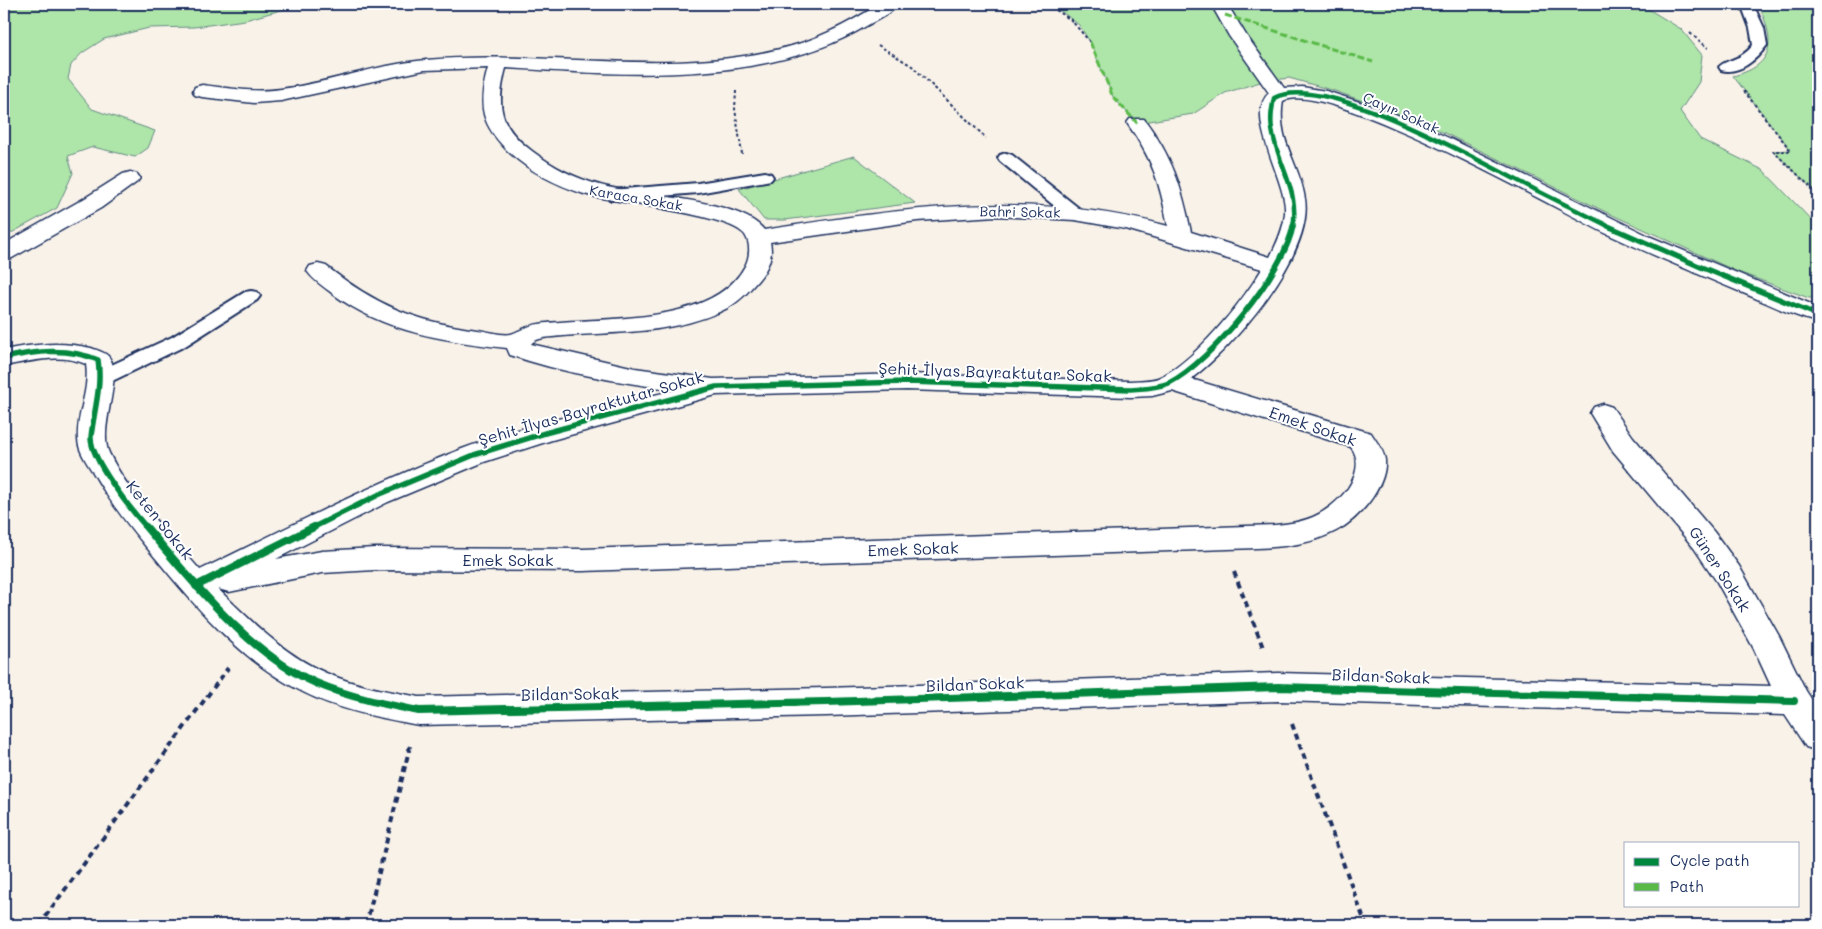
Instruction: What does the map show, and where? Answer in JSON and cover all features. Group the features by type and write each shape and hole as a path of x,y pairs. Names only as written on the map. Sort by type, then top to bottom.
{"street":[{"path":"202,91 254,97 281,95 424,65 499,62 625,68 738,63 771,57 831,37 891,4"},
{"path":"1171,382 1196,362 1258,294 1276,266 1294,230 1296,212 1293,194 1273,140 1270,126 1271,108 1274,98 1279,94 1238,36 1219,4"},
{"name":"Karaca Sokak","path":"499,62 490,104 497,127 534,164 562,180 610,195 718,212 752,228 759,237"},
{"name":"Çayır Sokak","path":"1279,94 1301,93 1327,97 1396,122 1587,216 1818,315"},
{"path":"1137,123 1156,146 1161,158 1168,176 1181,236"},
{"path":"4,253 93,203 130,178"},
{"name":"Bahri Sokak","path":"759,237 908,215 1019,211 1075,214 1181,236 1276,266"},
{"path":"518,342 524,336 544,331 647,324 676,318 712,307 731,297 750,278 758,264 761,252 759,237"},
{"path":"318,271 369,307 404,322 446,333 518,342"},
{"path":"518,342 519,349 536,355 635,376 716,387"},
{"path":"4,358 62,350 84,353 98,360 101,378"},
{"name":"Keten Sokak","path":"101,378 91,439 95,453 124,502 196,586"},
{"name":"Şehit İlyas Bayraktutar Sokak","path":"196,586 378,495 474,455 546,433 716,387 906,382 1131,389 1157,388 1171,382"},
{"name":"Emek Sokak","path":"196,586 322,562 375,559 583,560 1221,540 1294,534 1321,526 1344,512 1364,486 1373,463 1370,451 1361,440 1340,432 1171,382"},
{"name":"Güner Sokak","path":"1603,413 1628,450 1704,540 1728,574 1768,646 1794,701 1818,736"},
{"name":"Bildan Sokak","path":"196,586 272,657 315,683 371,702 419,710 836,702 1278,687 1794,701"}],"lane":[{"path":"1726,67 1743,62 1753,56 1760,45 1757,28 1747,4"},
{"path":"1006,158 1075,214"},
{"path":"610,195 698,188 765,176"},
{"path":"101,378 171,347 201,331 251,296"}],"path":[{"path":"1046,4 1062,12 1079,25 1090,42"},
{"path":"873,42 912,66 1006,158"},
{"path":"738,63 735,108 746,180"},
{"path":"1726,67 1770,127 1791,151 1773,151 1818,194"},
{"path":"1221,540 1278,687 1366,925"},
{"path":"39,925 250,638"},
{"path":"366,925 419,710"}],"green space":[{"path":"4,4 303,4 245,20 194,27 149,28 104,39 82,53 71,65 68,79 92,109 155,131 148,148 135,157 93,147 68,156 73,173 57,208 4,237"},
{"path":"1047,4 1640,4 1681,29 1702,55 1699,82 1680,111 1700,139 1763,170 1818,227 1818,298 1809,298 1738,272 1608,213 1428,125 1335,91 1289,78 1260,82 1225,93 1193,114 1137,123 1113,97 1090,42 1079,25 1062,12"},
{"path":"1758,4 1818,4 1818,194 1773,151 1791,150 1733,76 1757,65 1764,58 1768,49 1767,29"},
{"path":"854,156 915,203 785,220 764,220 739,189"}],"marked path":[{"path":"1225,15 1373,62"},
{"path":"1090,42 1113,97 1137,123"}],"cycle path":[{"path":"196,586 378,495 474,455 545,433 716,387 907,382 1131,389 1152,388 1167,384 1189,369 1229,330 1267,281 1282,256 1292,232 1296,212 1295,197 1275,143 1271,114 1274,98 1291,92 1326,97 1386,117 1444,143 1614,229 1818,315"},
{"path":"4,358 28,353 63,351 87,355 98,360 101,378 91,439 95,453 124,501 196,586 238,628 272,657 315,683 371,702 419,711 826,702 1278,687 1794,701"}]}
